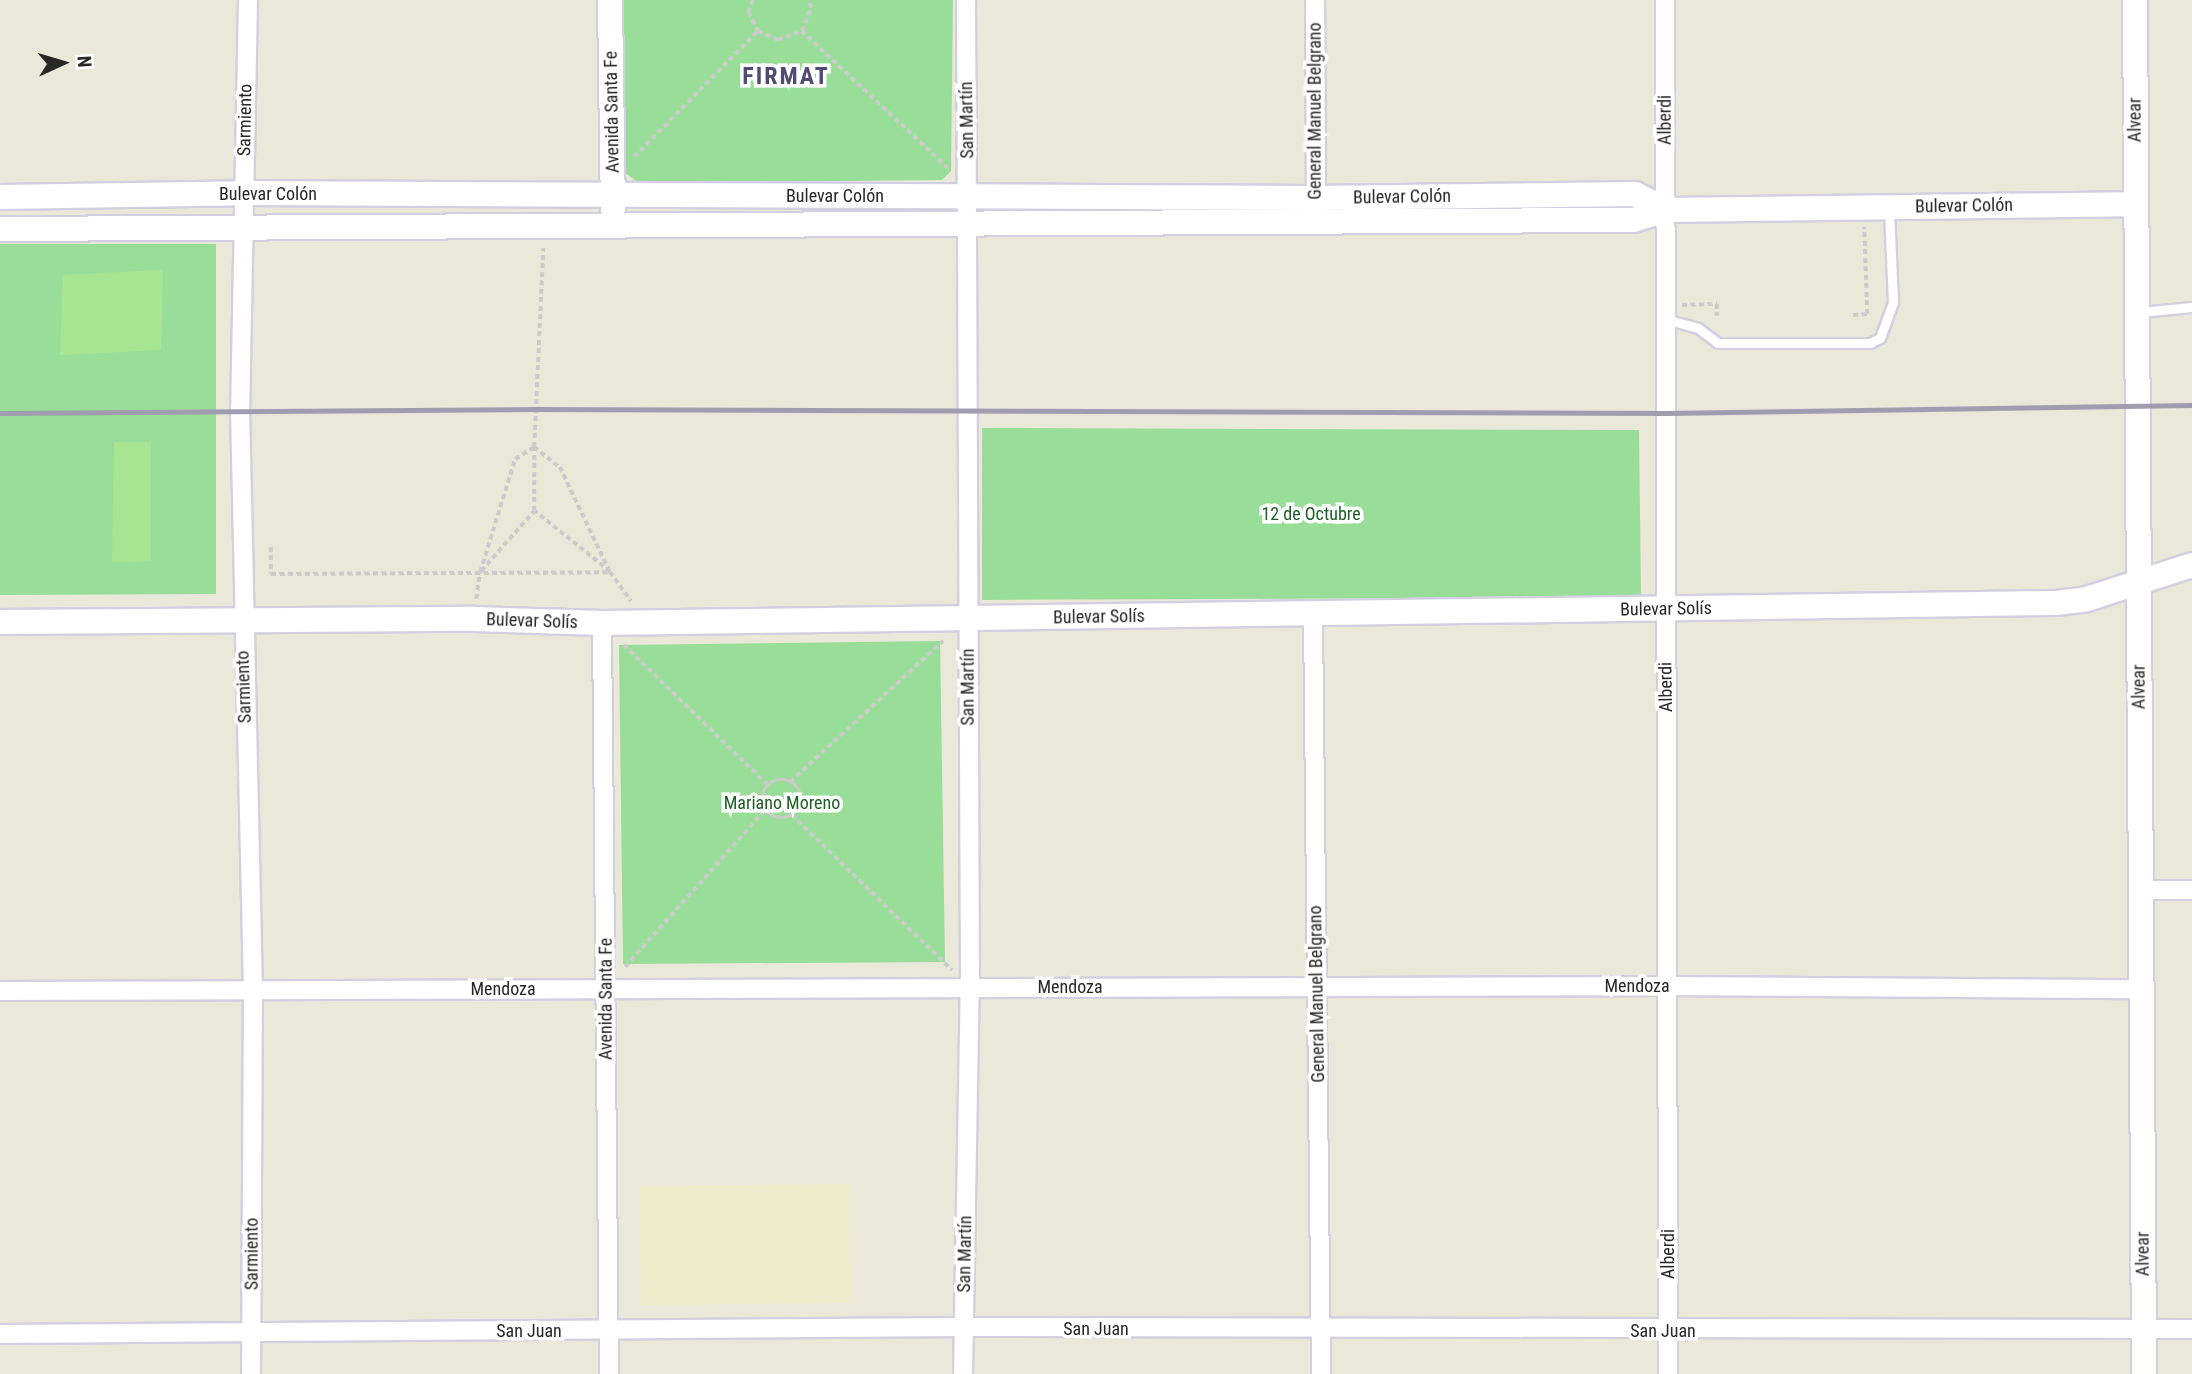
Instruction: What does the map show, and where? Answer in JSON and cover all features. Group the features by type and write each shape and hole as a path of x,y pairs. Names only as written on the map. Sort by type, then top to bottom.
{"main road":[{"name":"Avenida Santa Fe","path":"610,0 613,224"},
{"name":"Alvear","path":"2135,0 2144,1374"},
{"name":"Bulevar Colón","path":"0,197 243,193 968,197 1316,210"},
{"name":"Bulevar Colón","path":"0,229 967,223 1316,210 1635,194 1666,210 2136,204"},
{"name":"Bulevar Solís","path":"0,622 473,619 602,623 2056,603 2087,599 2192,565"}],"street":[{"name":"Sarmiento","path":"248,0 243,193 242,621 253,990 251,1374"},
{"name":"San Martín","path":"963,1374 970,987 966,0"},
{"name":"General Manuel Belgrano","path":"1315,0 1316,210"},
{"name":"Alberdi","path":"1665,0 1668,1374"},
{"name":"General Manuel Belgrano","path":"1313,614 1321,1374"},
{"name":"Avenida Santa Fe","path":"602,623 609,1374"},
{"path":"2140,890 2192,890"},
{"name":"Mendoza","path":"0,991 1317,986 2141,989"},
{"name":"San Juan","path":"0,1334 963,1327 1321,1331 2192,1329"}],"lane":[{"path":"1665,319 1698,328 1718,343 1870,343 1880,338 1893,302 1889,207"},
{"path":"2135,312 2192,307"}],"path":[{"path":"753,0 749,12 758,31 778,40 802,31 811,8 808,0"},
{"path":"631,160 758,31"},
{"path":"802,31 951,171 968,197"},
{"path":"1853,315 1867,314 1864,208"},
{"path":"480,572 534,511 534,447 544,225"},
{"path":"1704,304 1717,304 1717,316"},
{"path":"534,447 560,467 610,572 646,622"},
{"path":"473,619 480,572 516,459 534,447"},
{"path":"534,511 610,572"},
{"path":"271,547 271,574 610,572"},
{"path":"790,782 968,619"},
{"path":"602,623 768,785"},
{"path":"779,780 790,782 800,792 800,805 792,815 777,818 765,810 762,797 768,785 779,780"},
{"path":"606,989 765,810"},
{"path":"792,815 970,987"}],"shaded area":[{"path":"850,1184 852,1303 641,1305 640,1186"}],"green space":[{"path":"621,0 953,0 951,171 942,180 639,183 621,170"},
{"path":"0,244 216,244 216,594 0,595"},
{"path":"163,270 161,350 60,355 63,275"},
{"name":"12 de Octubre","path":"982,428 1639,430 1641,597 982,600"},
{"path":"114,442 151,442 151,561 112,562"},
{"name":"Mariano Moreno","path":"940,641 945,962 623,964 619,645"}],"railway":[{"path":"0,413 537,409 1666,413 2192,405"}],"district":[{"name":"FIRMAT","path":"786,77"}]}
